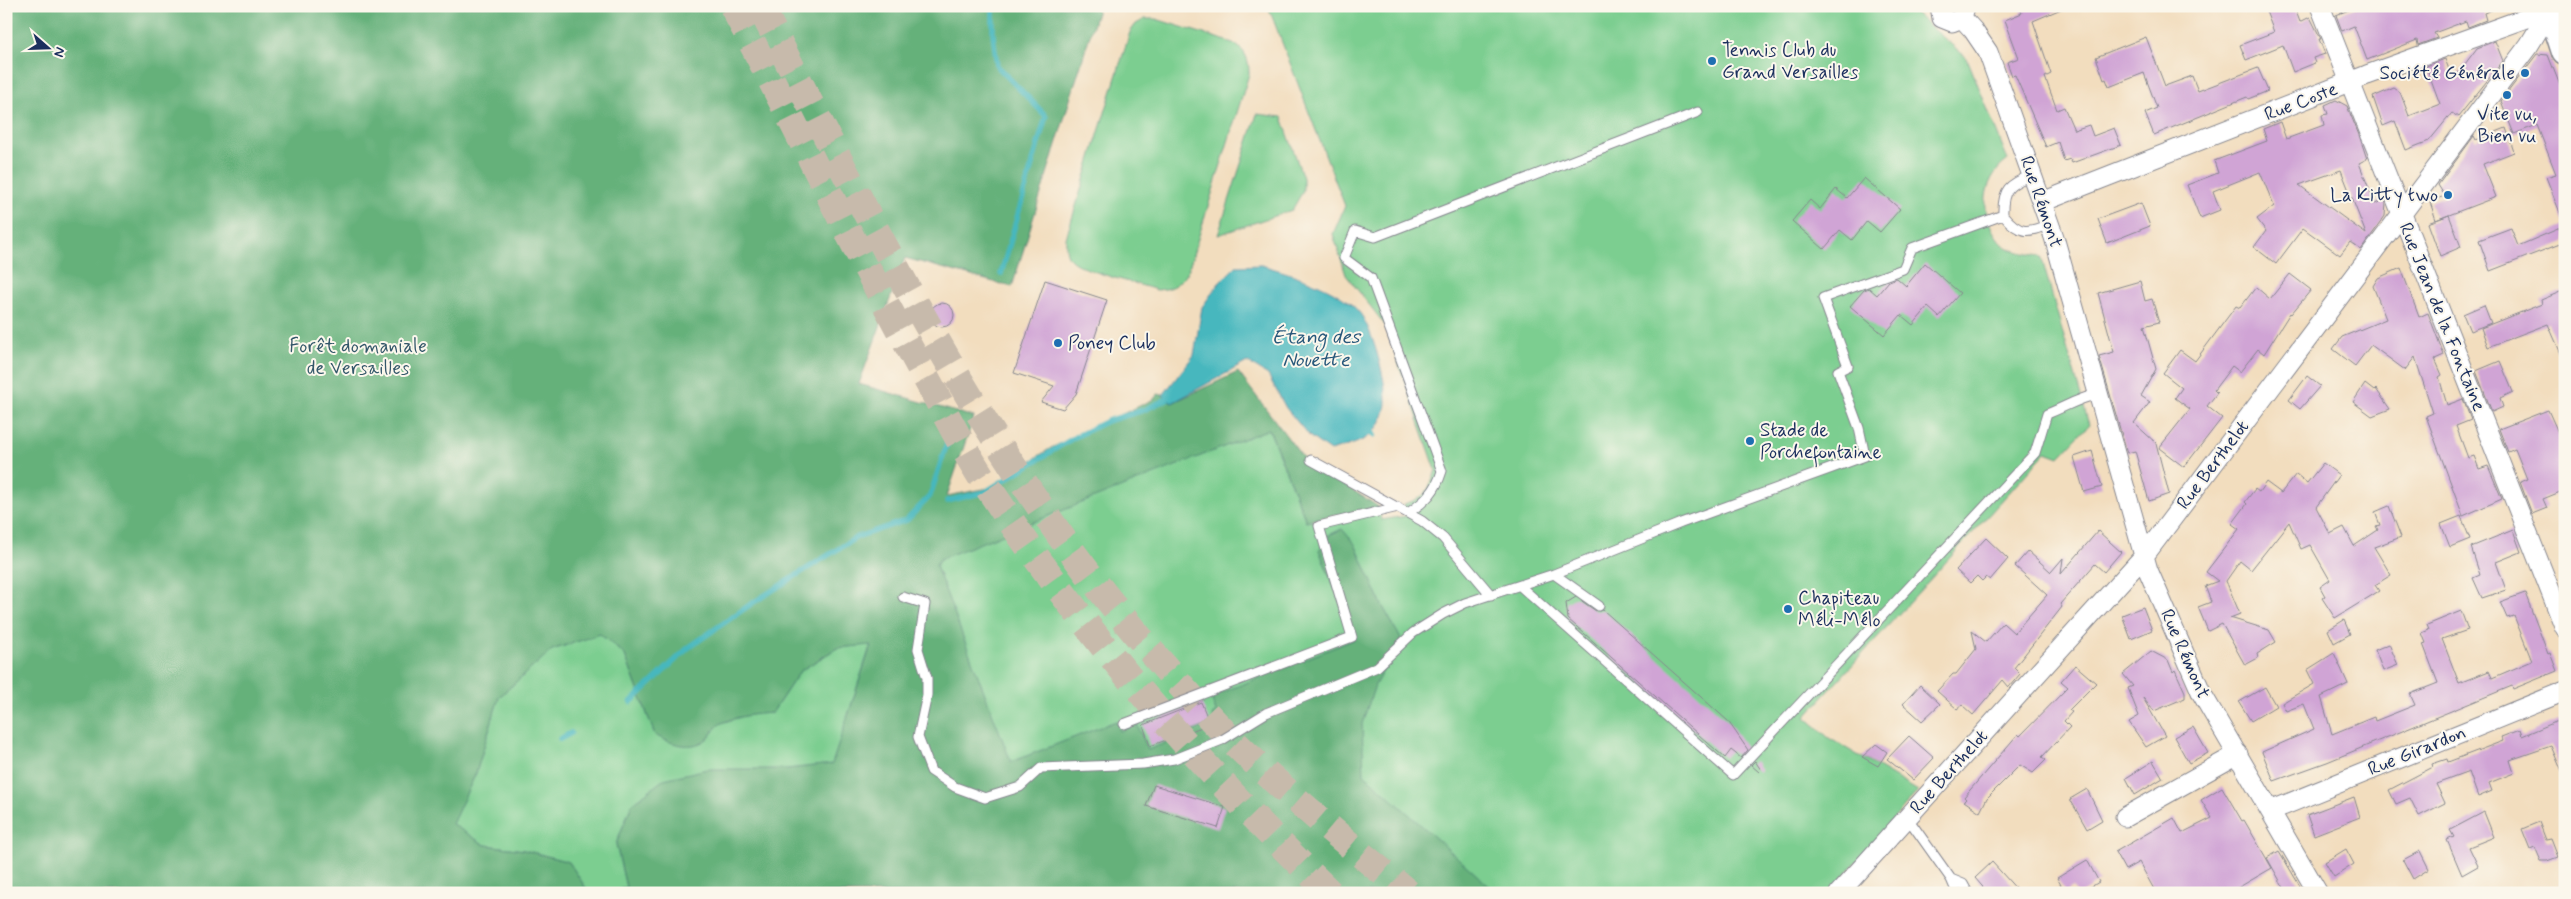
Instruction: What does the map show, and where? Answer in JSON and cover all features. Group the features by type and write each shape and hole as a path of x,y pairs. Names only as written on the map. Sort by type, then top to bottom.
{"main road":[{"path":"2554,7 2565,52"}],"street":[{"name":"Rue Rémont","path":"1940,6 1940,15 1952,22 1963,12 1988,52 2050,224 2144,556 2202,694 2318,893"},
{"name":"Rue Jean de la Fontaine","path":"2322,7 2401,215 2565,628"},
{"name":"Rue Coste","path":"2042,202 2350,83 2554,7"},
{"name":"Rue Berthelot","path":"1839,893 2144,556 2529,45 2554,7"},
{"name":"Rue Girardon","path":"2270,811 2565,692"},
{"path":"2125,817 2238,754"}],"lane":[{"path":"1408,513 1425,502 1437,486 1442,471 1371,278 1344,258 1355,231 1375,238 1698,112"},
{"path":"2033,175 2012,183 2005,192 2002,202 2003,215 2016,228 2025,231 2050,224"},
{"path":"903,597 925,604 918,649 927,678 927,695 918,736 930,771 955,787 985,798 1020,787 1041,768 1143,764 1174,759 1222,740 1266,713 1377,667 1414,633 1442,614 1466,603 1554,574 1685,522 1866,456 1864,445 1838,371 1848,366 1822,298 1903,269 1912,248 2003,215"},
{"path":"1520,586 1733,775 2035,453 2047,414 2066,406 2072,401 2098,394"},
{"path":"1312,460 1408,513 1442,538 1491,595"},
{"path":"1124,724 1352,637 1319,526 1398,507"},
{"path":"1554,574 1599,606"},
{"path":"1907,817 1951,878 1954,890"},
{"path":"1951,878 1954,890"},
{"path":"1954,890 1968,893"}],"green space":[{"name":"Forêt domaniale de Versailles","path":"6,6 1099,6 1012,287 905,258 859,384 974,417 947,496 989,488 1051,448 1154,399 1158,394 1163,395 1172,403 1238,372 1304,459 1379,507 1306,521 1269,429 940,559 936,566 1011,762 1116,721 1120,731 1137,724 1148,750 1215,722 1212,715 1216,712 1211,697 1355,639 1319,550 1329,535 1342,529 1355,544 1382,605 1401,639 1375,685 1362,724 1364,774 1497,893 613,893 626,887 616,844 632,804 664,779 707,769 787,769 832,764 871,645 837,648 800,671 772,713 747,716 722,723 703,742 682,745 655,735 625,655 600,634 552,650 499,697 476,773 452,824 485,845 524,850 569,862 589,893 6,893"},
{"name":"Stade de Porchefontaine","path":"1268,6 1907,6 1967,58 2008,160 1994,174 1987,192 1986,210 1988,220 2000,242 2005,246 2019,252 2041,256 2089,425 2059,457 2046,452 1805,717 1829,738 1918,791 1829,893 1276,893 865,780 930,549 1269,429 1306,521 1328,522 1379,507 1381,520 1407,516 1404,504 1418,499 1426,492 1436,470 1385,325 1346,275 1333,234 1345,206"},
{"path":"1145,19 1156,19 1233,43 1244,52 1249,69 1188,271 1175,285 1157,290 1098,273 1077,264 1069,258 1066,247 1066,238 1130,32 1136,24"},
{"path":"1257,114 1282,117 1303,178 1303,191 1292,210 1218,235"},
{"path":"600,634 625,655 655,735 707,739 720,723 751,714 772,713 800,671 837,648 871,644 832,765 787,769 632,804 616,844 626,887 613,893 589,893 569,862 524,850 485,845 451,824 476,773 499,697 552,650"}],"water":[{"name":"Étang des Nouette","path":"1261,265 1286,272 1327,289 1350,303 1364,319 1374,342 1386,394 1384,414 1379,425 1370,436 1330,451 1309,436 1286,408 1268,375 1247,362 1172,403 1163,395 1194,355 1202,307 1219,283 1236,266"}],"building":[{"path":"2019,6 2068,6 2033,21 2051,74 2045,77 2057,110 2064,107 2074,130 2089,125 2093,136 2114,128 2121,145 2072,163 2070,159 2064,161 2058,142 2046,147 2015,75 2012,76 2007,62 2019,58 2005,20 2022,13"},
{"path":"2264,6 2294,6 2300,22 2310,17 2321,39 2319,39 2325,54 2313,58 2315,63 2293,72 2283,45 2246,60 2240,45 2274,32"},
{"path":"2359,6 2499,7 2484,13 2486,20 2468,27 2466,21 2434,33 2437,38 2418,45 2417,40 2367,60 2354,26 2342,31 2336,15"},
{"path":"2146,37 2165,86 2192,76 2198,91 2258,68 2268,91 2248,99 2247,97 2154,135 2145,113 2157,108 2144,73 2109,87 2106,79 2104,80 2096,57"},
{"path":"2495,41 2503,61 2458,117 2452,113 2429,141 2406,150 2395,121 2383,126 2373,97 2394,88 2400,92 2409,116 2440,104 2426,66 2445,59 2453,80 2477,48"},
{"path":"2537,54 2548,55 2565,98 2564,223 2546,177 2556,174 2537,125 2514,134 2501,101"},
{"path":"2336,100 2347,106 2367,159 2359,163 2375,204 2384,200 2386,203 2385,216 2361,250 2350,242 2340,255 2303,228 2276,264 2254,247 2266,231 2257,219 2274,206 2260,172 2213,191 2220,210 2200,218 2187,185 2218,173 2214,161 2267,141 2263,129 2280,122 2286,139 2324,125 2322,115 2328,114 2325,105","holes":["2341,170 2366,234 2299,185"]},
{"path":"2506,128 2514,152 2483,164 2496,197 2436,220 2430,202 2445,196 2438,185 2474,136 2476,140"},
{"path":"1864,178 1900,209 1880,232 1867,221 1852,240 1840,230 1824,249 1792,221 1810,200 1820,209 1836,189 1847,198"},
{"path":"2141,203 2150,226 2107,243 2098,219"},
{"path":"2449,215 2461,247 2440,256 2428,223"},
{"path":"2565,226 2565,242 2490,271 2479,240 2511,228 2518,246"},
{"path":"1925,263 1960,293 1939,317 1928,307 1913,325 1901,315 1884,335 1850,306 1864,290 1869,288 1877,295 1889,281 1897,278 1906,286"},
{"path":"2401,268 2419,317 2428,313 2444,355 2435,359 2442,375 2439,377 2447,405 2463,399 2471,420 2456,426 2468,458 2474,456 2479,469 2488,466 2502,499 2463,516 2426,416 2433,413 2415,357 2405,370 2371,345 2355,366 2333,349 2342,337 2386,319 2373,286 2378,278"},
{"path":"2290,274 2311,290 2290,313 2264,354 2258,349 2240,372 2232,366 2214,390 2217,393 2207,406 2222,418 2184,467 2159,448 2190,409 2175,398 2182,388 2163,373 2180,350 2195,361 2236,306 2240,308 2256,287 2270,299"},
{"name":"Poney Club","path":"1045,280 1107,300 1076,394 1063,409 1041,402 1054,386 1014,373"},
{"path":"2140,281 2145,301 2152,299 2159,322 2144,326 2156,369 2141,396 2150,402 2134,423 2156,443 2169,494 2149,501 2135,451 2127,453 2099,356 2114,352 2098,293"},
{"path":"2565,290 2565,363 2548,324 2488,347 2481,328 2542,304 2541,300"},
{"path":"942,303 950,307 954,315 950,323 942,327 934,323 930,315 934,307"},
{"path":"2484,305 2491,323 2470,331 2463,314"},
{"path":"2500,361 2513,392 2500,398 2503,407 2492,412 2476,371"},
{"path":"2307,376 2320,386 2300,409 2289,400"},
{"path":"2365,384 2374,391 2376,389 2390,409 2372,416 2353,402"},
{"path":"2548,410 2565,448 2565,490 2543,499 2547,508 2532,514 2520,482 2527,479 2515,449 2508,452 2499,429"},
{"path":"2092,451 2102,487 2084,492 2074,457"},
{"path":"2323,463 2339,475 2316,507 2330,534 2344,527 2354,546 2378,530 2376,526 2380,525 2375,512 2389,506 2401,537 2374,547 2391,575 2375,585 2379,591 2335,618 2322,598 2325,596 2320,587 2330,580 2310,545 2301,549 2289,522 2251,570 2240,561 2226,581 2240,614 2230,618 2269,630 2276,642 2257,654 2258,658 2245,665 2222,624 2208,631 2198,607 2211,602 2205,586 2218,581 2206,572 2239,529 2232,524 2247,504 2245,502 2255,489 2259,492 2266,482 2281,493 2296,474 2307,483"},
{"path":"2461,516 2470,539 2450,547 2441,524"},
{"path":"2513,530 2521,552 2496,562 2506,590 2482,598 2473,578 2480,575 2471,547"},
{"path":"2098,531 2121,552 2104,572 2095,564 2060,604 2062,607 2014,668 2020,674 2009,687 2003,680 1973,715 1962,705 1957,709 1937,691 1953,674 1956,674 1976,649 1972,631 1986,642 2003,623 2014,633 2047,595 2015,566 2028,551 2051,572 2063,558 2061,574"},
{"path":"1986,538 2008,559 1990,580 1986,577 1982,581 1977,576 1970,583 1956,570"},
{"path":"2525,593 2548,654 2550,653 2557,671 2513,689 2512,686 2327,762 2274,781 2262,752 2314,729 2304,704 2286,711 2282,703 2314,684 2307,670 2334,653 2348,684 2321,697 2332,734 2374,717 2375,721 2415,705 2410,694 2438,683 2423,644 2426,643 2422,633 2429,630 2427,625 2461,611 2468,630 2442,639 2459,683 2489,671 2492,678 2532,661 2514,616 2507,618 2500,602"},
{"path":"1576,597 1596,611 1603,610 1728,721 1748,750 1741,758 1731,750 1725,758 1568,619 1566,603"},
{"path":"2143,607 2152,630 2131,639 2122,615"},
{"path":"2344,620 2350,634 2334,643 2328,630"},
{"path":"2389,644 2398,665 2383,671 2375,650"},
{"path":"2151,651 2168,660 2185,692 2185,698 2154,711 2143,698 2165,736 2146,747 2129,722 2139,716 2128,688 2133,686 2123,674"},
{"path":"2075,665 2096,683 2069,710 2072,712 2064,721 2070,727 2042,757 2046,760 2033,773 2020,765 1987,798 1980,812 1964,801 1966,799 1964,797 2018,734 2020,736 2068,687 2061,681"},
{"path":"1920,685 1940,704 1922,721 1903,704"},
{"path":"2265,687 2276,706 2251,721 2239,702"},
{"path":"1201,702 1210,724 1150,746 1143,725"},
{"path":"2565,718 2565,779 2551,746 2510,760 2514,773 2489,783 2492,791 2478,797 2469,772 2436,784 2445,803 2419,816 2410,798 2396,804 2389,790 2433,767 2432,764 2447,759 2448,762 2503,741 2501,737 2520,730 2522,736"},
{"path":"2193,727 2208,753 2189,763 2174,737"},
{"path":"1909,736 1934,758 1913,780 1887,759"},
{"path":"1876,744 1887,752 1878,766 1862,757"},
{"path":"1755,761 1761,770 1759,772 1751,765"},
{"path":"2153,761 2163,778 2135,795 2126,778"},
{"path":"1154,785 1225,807 1218,828 1146,806"},
{"path":"2222,787 2272,868 2229,893 2156,893 2139,862 2125,870 2115,852 2174,818 2182,833 2212,818 2201,800"},
{"path":"2087,789 2102,820 2087,829 2070,799"},
{"path":"2354,797 2360,817 2314,835 2307,815"},
{"path":"2484,812 2494,837 2469,847 2478,866 2462,875 2447,840 2454,837 2450,830"},
{"path":"2539,822 2546,840 2551,839 2558,857 2541,861 2535,847 2530,849 2522,829"},
{"path":"2346,849 2354,864 2334,877 2325,862"},
{"path":"2279,851 2304,893 2287,893 2267,858"},
{"path":"2420,851 2429,869 2413,879 2403,860"},
{"path":"2087,860 2099,882 2081,893 2076,893 2073,887 2065,892 2057,878"},
{"path":"1992,862 2020,893 1988,893 1975,878"}],"waterway":[{"path":"993,6 993,34 997,66 1046,116 1001,274"},
{"path":"947,501 985,492 1075,437 1107,421 1144,410 1167,399"},
{"path":"631,702 688,648 751,604 857,537 907,520 930,496 954,422"},
{"path":"560,739 571,733"}],"tunnel":[{"path":"733,6 875,284 962,444 986,484 1063,594 1146,698 1236,798 1330,893"},
{"path":"760,6 844,170 931,332 978,411 1028,488 1081,564 1150,651 1229,737 1303,806 1408,893"}],"place":[{"name":"Tennis Club du Grand Versailles","path":"1712,61"},
{"name":"Société Générale","path":"2525,73"},
{"name":"Vite vu, Bien vu","path":"2507,95"},
{"name":"La Kitty two","path":"2448,195"},
{"name":"Poney Club","path":"1058,343"},
{"name":"Stade de Porchefontaine","path":"1750,441"},
{"name":"Chapiteau Méli-Mélo","path":"1788,609"}]}
